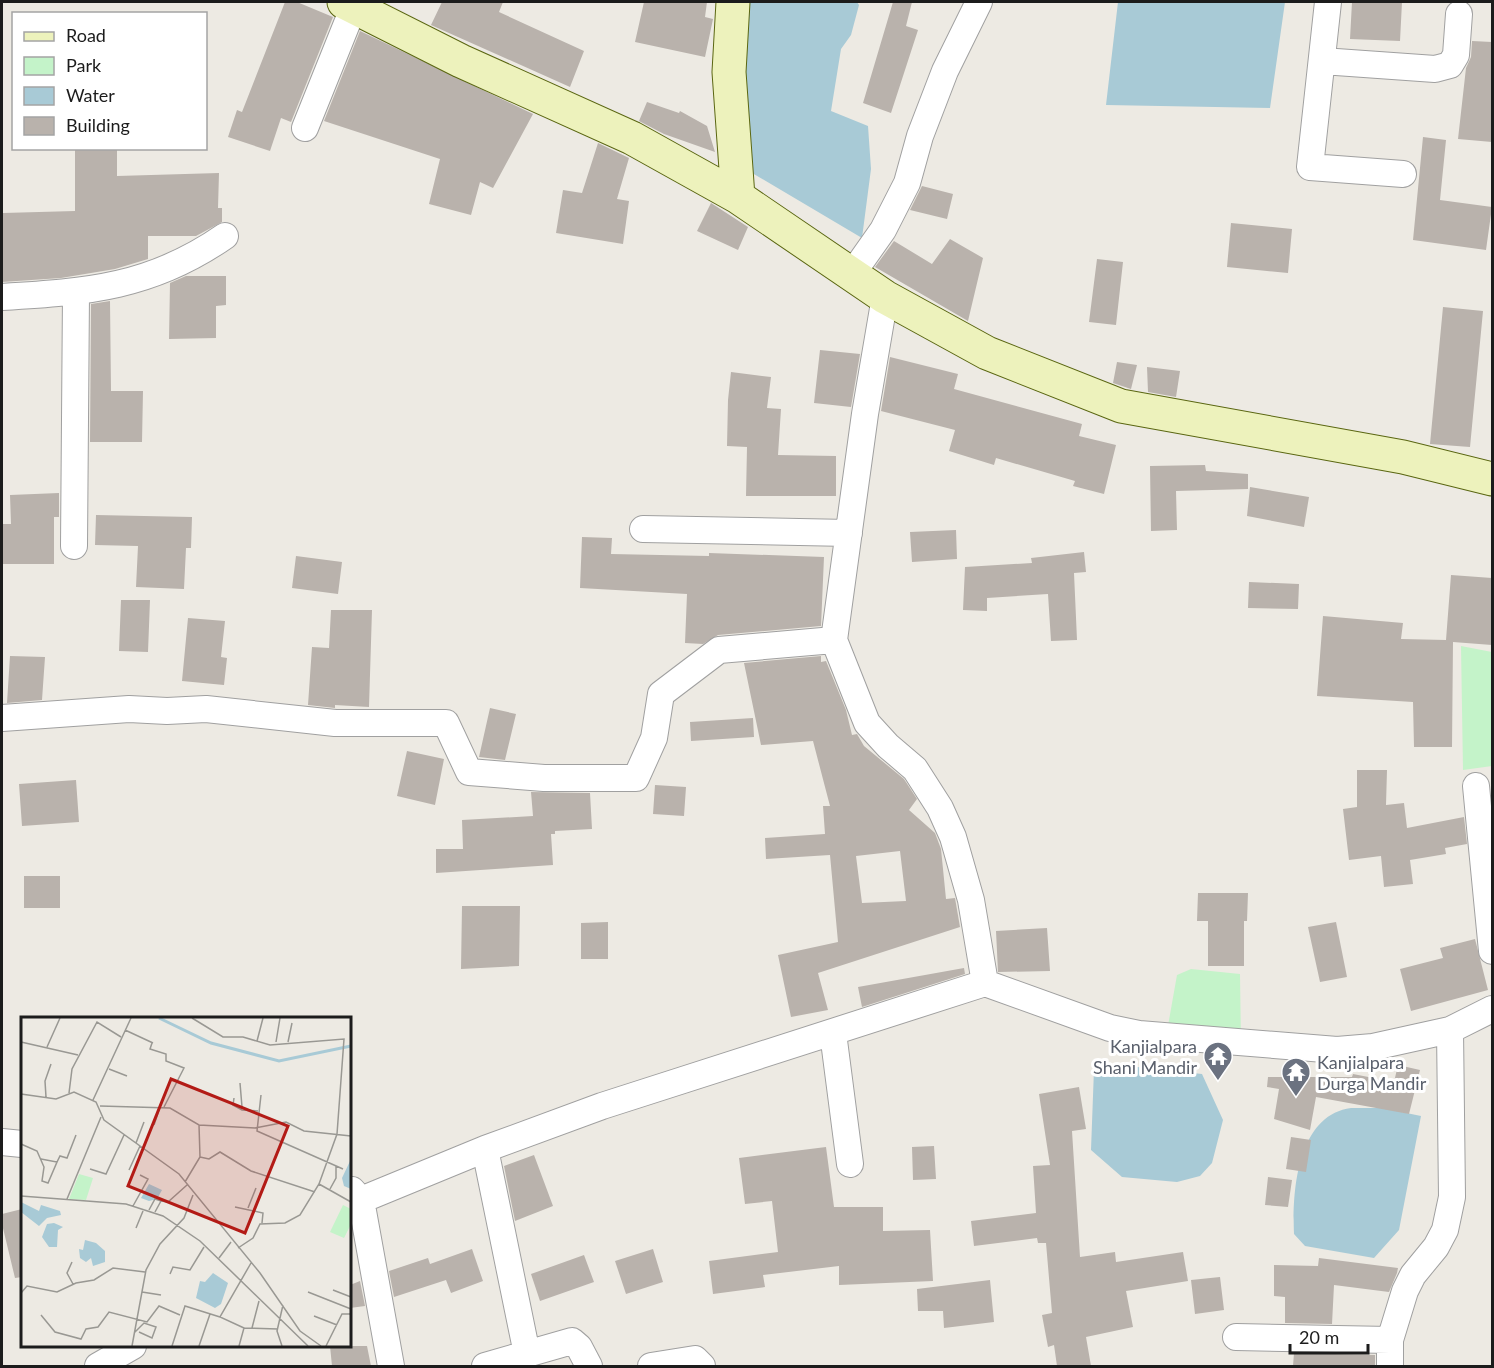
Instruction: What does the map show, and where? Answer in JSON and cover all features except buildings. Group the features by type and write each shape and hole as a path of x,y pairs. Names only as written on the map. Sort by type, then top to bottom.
{"street":[{"path":"733,2 729,72 738,196"},
{"path":"852,274 883,230 907,183 920,136 945,71 979,2"},
{"path":"1328,2 1310,167 1403,174"},
{"path":"305,128 366,7 461,61 632,138 738,196 885,297 987,353 1120,406 1403,457 1492,478"},
{"path":"1322,61 1435,69 1450,65 1456,55 1459,14"},
{"path":"2,297 76,293 132,282 171,268 204,251 225,236"},
{"path":"74,546 76,293"},
{"path":"885,297 865,414 834,640 867,723 888,746 915,769 940,808 953,837 971,900 985,983"},
{"path":"643,529 849,533"},
{"path":"2,718 118,709 206,709 335,723 446,723 469,772 544,778 636,778 654,738 660,694 719,650 834,640"},
{"path":"1476,786 1492,951"},
{"path":"391,1366 353,1198 602,1106 985,983 1110,1028 1139,1034 1337,1050 1373,1047 1450,1030 1492,1009"},
{"path":"1390,1366 1390,1340 1405,1291 1413,1275 1436,1247 1446,1230 1452,1197 1450,1030"},
{"path":"833,1033 850,1164"},
{"path":"2,1142 21,1144"},
{"path":"485,1149 527,1354"},
{"path":"1236,1337 1390,1340"},
{"path":"485,1366 572,1341 579,1347 589,1366"},
{"path":"98,1366 131,1347"},
{"path":"651,1366 695,1359 702,1366"}],"green space":[{"path":"1461,646 1492,652 1492,766 1463,770"},
{"path":"1191,969 1240,974 1241,1045 1166,1037 1177,975"}],"water":[{"path":"741,2 857,2 859,5 851,35 841,49 831,111 868,126 871,169 862,238 747,170"},
{"path":"1118,2 1285,2 1270,108 1106,105"},
{"path":"1110,1064 1202,1074 1223,1120 1212,1163 1200,1176 1177,1182 1122,1177 1091,1150 1094,1069"},
{"path":"1351,1108 1382,1108 1421,1116 1399,1230 1374,1258 1305,1246 1294,1234 1297,1177 1309,1139 1319,1124 1333,1114"}],"place":[{"name":"Kanjialpara Shani Mandir","path":"1218,1082"},
{"name":"Kanjialpara Durga Mandir","path":"1296,1098"}]}
